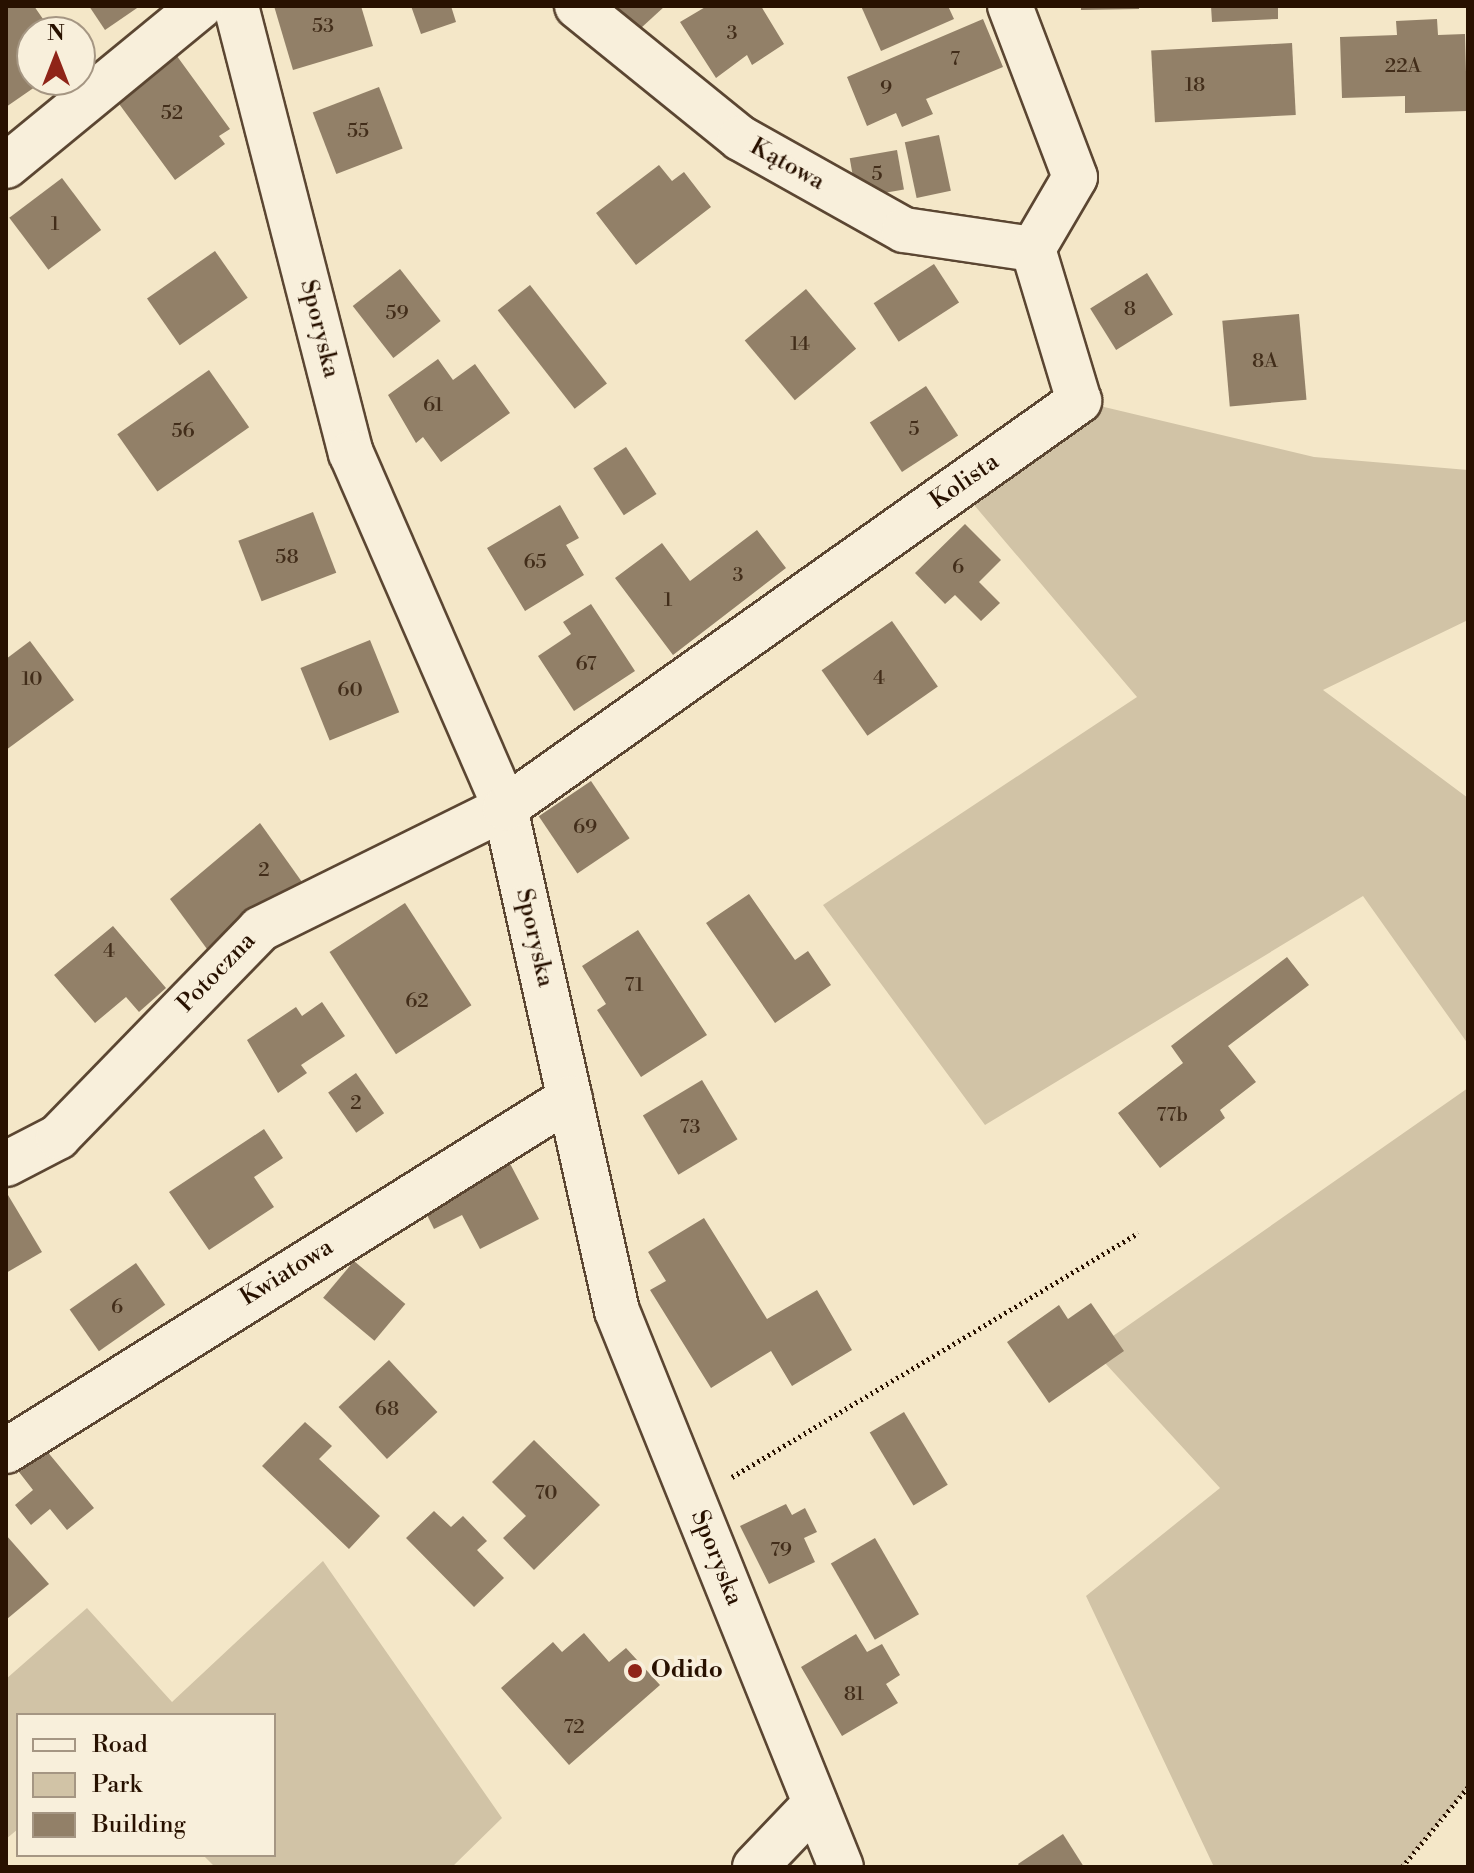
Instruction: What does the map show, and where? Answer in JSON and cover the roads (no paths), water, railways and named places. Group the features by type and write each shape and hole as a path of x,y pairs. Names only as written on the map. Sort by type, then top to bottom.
{"street":[{"path":"6,166 201,6"},
{"name":"Sporyska","path":"236,6 351,453 505,808 617,1311 841,1867"},
{"name":"Kątowa","path":"577,6 740,138 904,230 1033,249"},
{"path":"1010,6 1075,177 1033,249"},
{"name":"Kolista","path":"505,808 1079,401 1033,249"},
{"name":"Potoczna","path":"6,1164 58,1137 260,929 505,808"},
{"name":"Kwiatowa","path":"6,1451 570,1098"},
{"path":"755,1867 815,1804"}],"place":[{"name":"Odido","path":"635,1671"}]}
